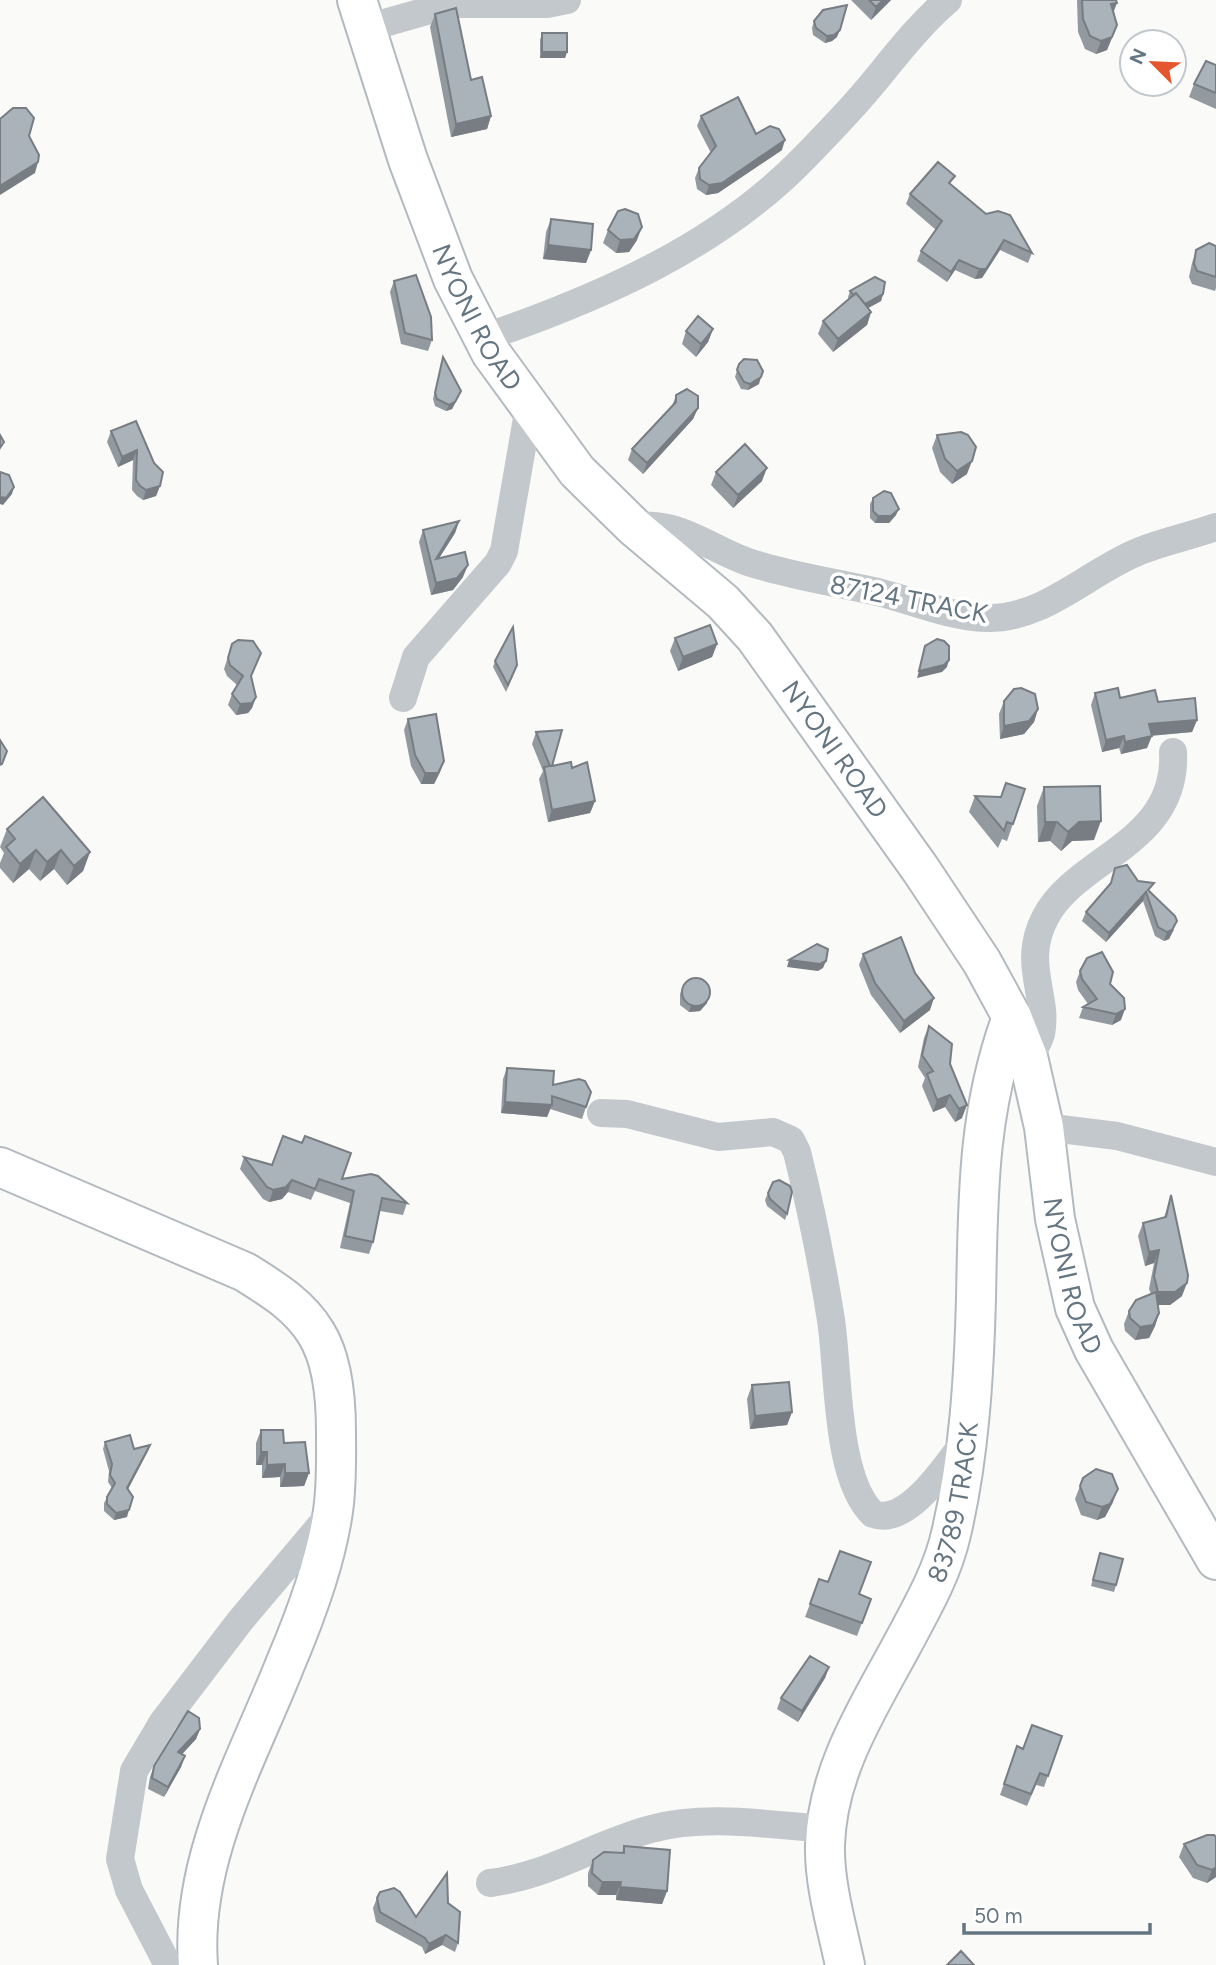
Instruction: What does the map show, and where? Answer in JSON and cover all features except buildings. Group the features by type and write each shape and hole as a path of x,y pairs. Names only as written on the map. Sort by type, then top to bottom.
{"street":[{"path":"362,14 451,4 547,4 568,0"},
{"path":"483,338 586,300 688,248 730,221 804,159 940,4"},
{"name":"NYONI ROAD","path":"362,14 408,160 453,279 483,338 529,407 577,471 634,527 723,602 755,637 922,870 982,962 1012,1017 1028,1057 1044,1127 1055,1219 1075,1308 1094,1350 1216,1560"},
{"path":"403,698 416,657 492,570 504,551 529,407"},
{"name":"87124 TRACK","path":"634,527 658,524 673,527 719,550 776,571 865,589 960,615 987,618 1027,611 1142,550 1216,527"},
{"path":"1028,1057 1041,1035 1034,962 1045,918 1073,886 1124,848 1151,818 1171,782 1173,752"},
{"name":"83789 TRACK","path":"845,1965 827,1868 830,1804 844,1759 946,1557 961,1483 966,1440 976,1299 976,1205 980,1156 992,1077 1012,1017"},
{"path":"601,1113 627,1114 718,1138 773,1132 791,1140 797,1153 820,1249 839,1380 842,1436 857,1494 873,1514 882,1517 902,1510 936,1478 966,1440"},
{"path":"1044,1127 1128,1138 1216,1161"},
{"path":"0,1167 245,1272 278,1293 303,1315 318,1335 326,1356 336,1411 333,1511 327,1543 288,1659 219,1825 198,1913 198,1965"},
{"path":"168,1965 129,1890 120,1858 134,1771 163,1722 240,1620 333,1511"},
{"path":"489,1883 536,1875 607,1843 652,1828 736,1822 827,1829"}]}
